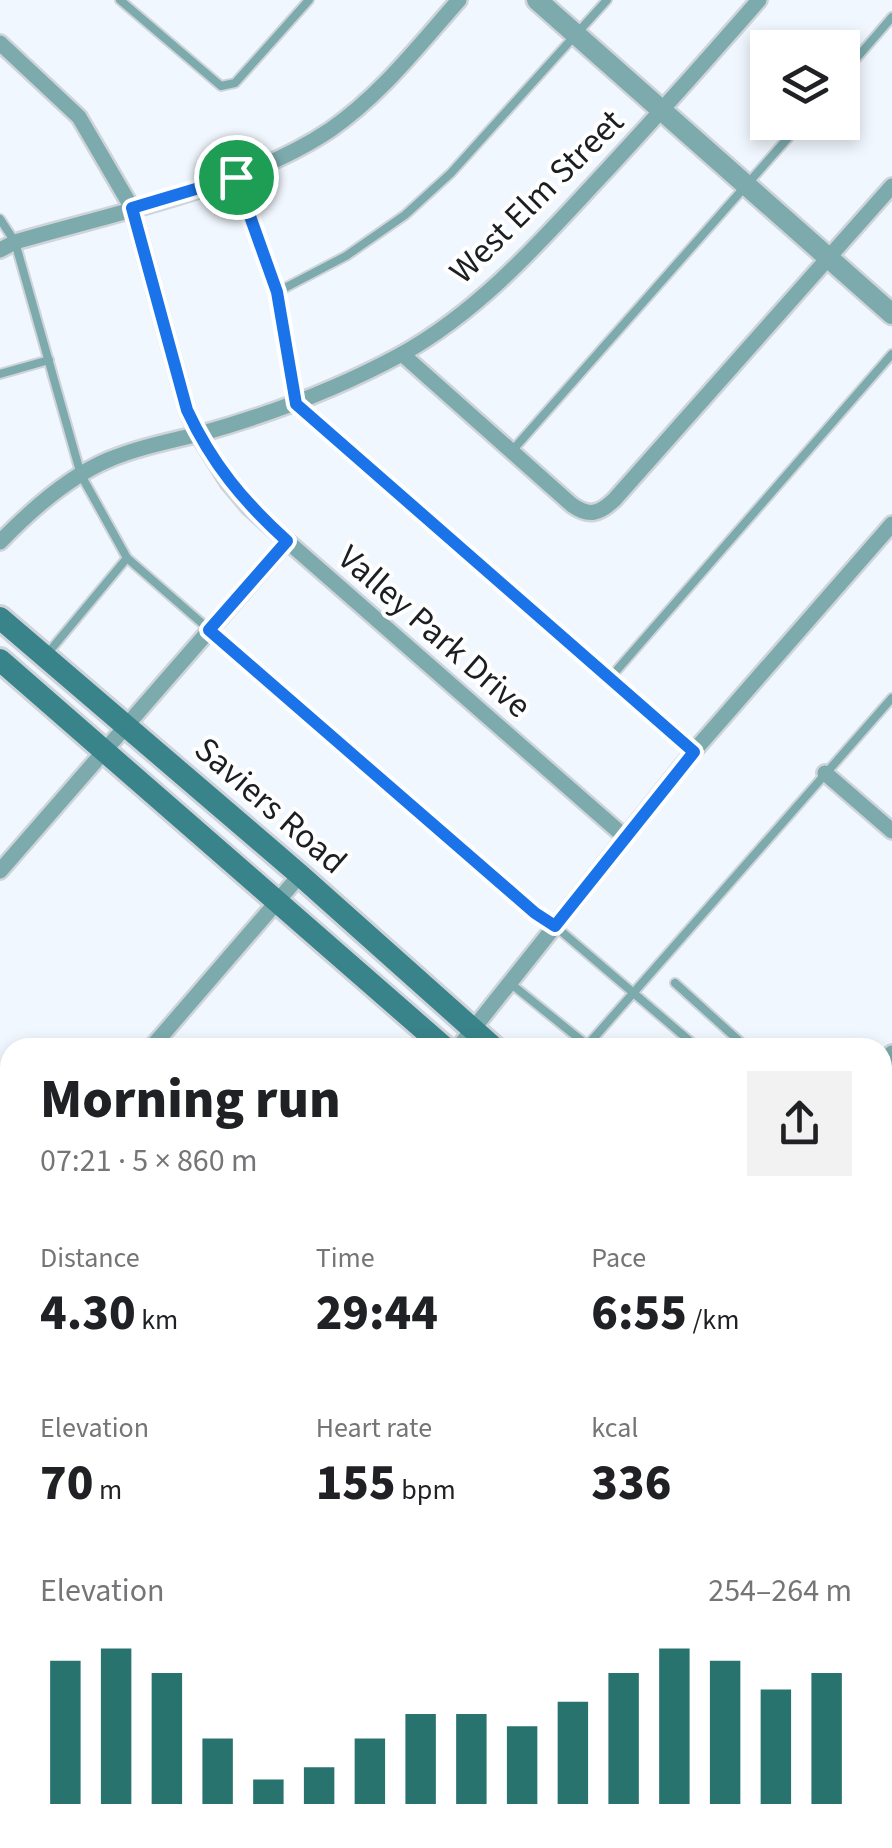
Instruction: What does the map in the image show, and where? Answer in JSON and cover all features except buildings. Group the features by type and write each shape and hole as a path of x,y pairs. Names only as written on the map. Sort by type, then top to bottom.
{"main road":[{"name":"Saviers Road","path":"0,618 300,875 466,1038"},
{"name":"Saviers Road","path":"0,660 434,1038"}],"street":[{"path":"7,246 270,164 332,128 395,72 459,0"},
{"path":"537,0 892,314"},
{"name":"West Elm Street","path":"0,542 22,519 80,475 106,461 168,439 198,434 296,404 402,354 457,316 522,261 759,0"},
{"name":"Valley Park Drive","path":"0,44 79,117 132,208 187,410 228,482 287,541 626,838"},
{"path":"402,354 572,506 590,514 614,500 892,186"},
{"path":"466,1038 694,752 892,524"},
{"path":"0,871 287,541"},
{"path":"825,772 892,830"},
{"path":"160,1038 300,875"}],"lane":[{"path":"120,0 221,86 235,83 309,0"},
{"path":"277,292 346,256 405,215 450,174 607,0"},
{"path":"860,55 892,17"},
{"path":"510,452 787,140"},
{"path":"236,177 277,292 296,404 694,752"},
{"path":"0,220 49,360 80,475 128,558 535,913 686,1038"},
{"path":"610,678 892,354"},
{"path":"0,374 49,360"},
{"path":"45,656 128,558"},
{"path":"593,1038 892,698"},
{"path":"510,983 576,1038"},
{"path":"675,983 737,1038"}],"route":[{"path":"236,177 277,292 296,404 694,752 555,926 535,913 209,630 287,541 228,482 198,434 187,410 132,208 236,177"}]}
